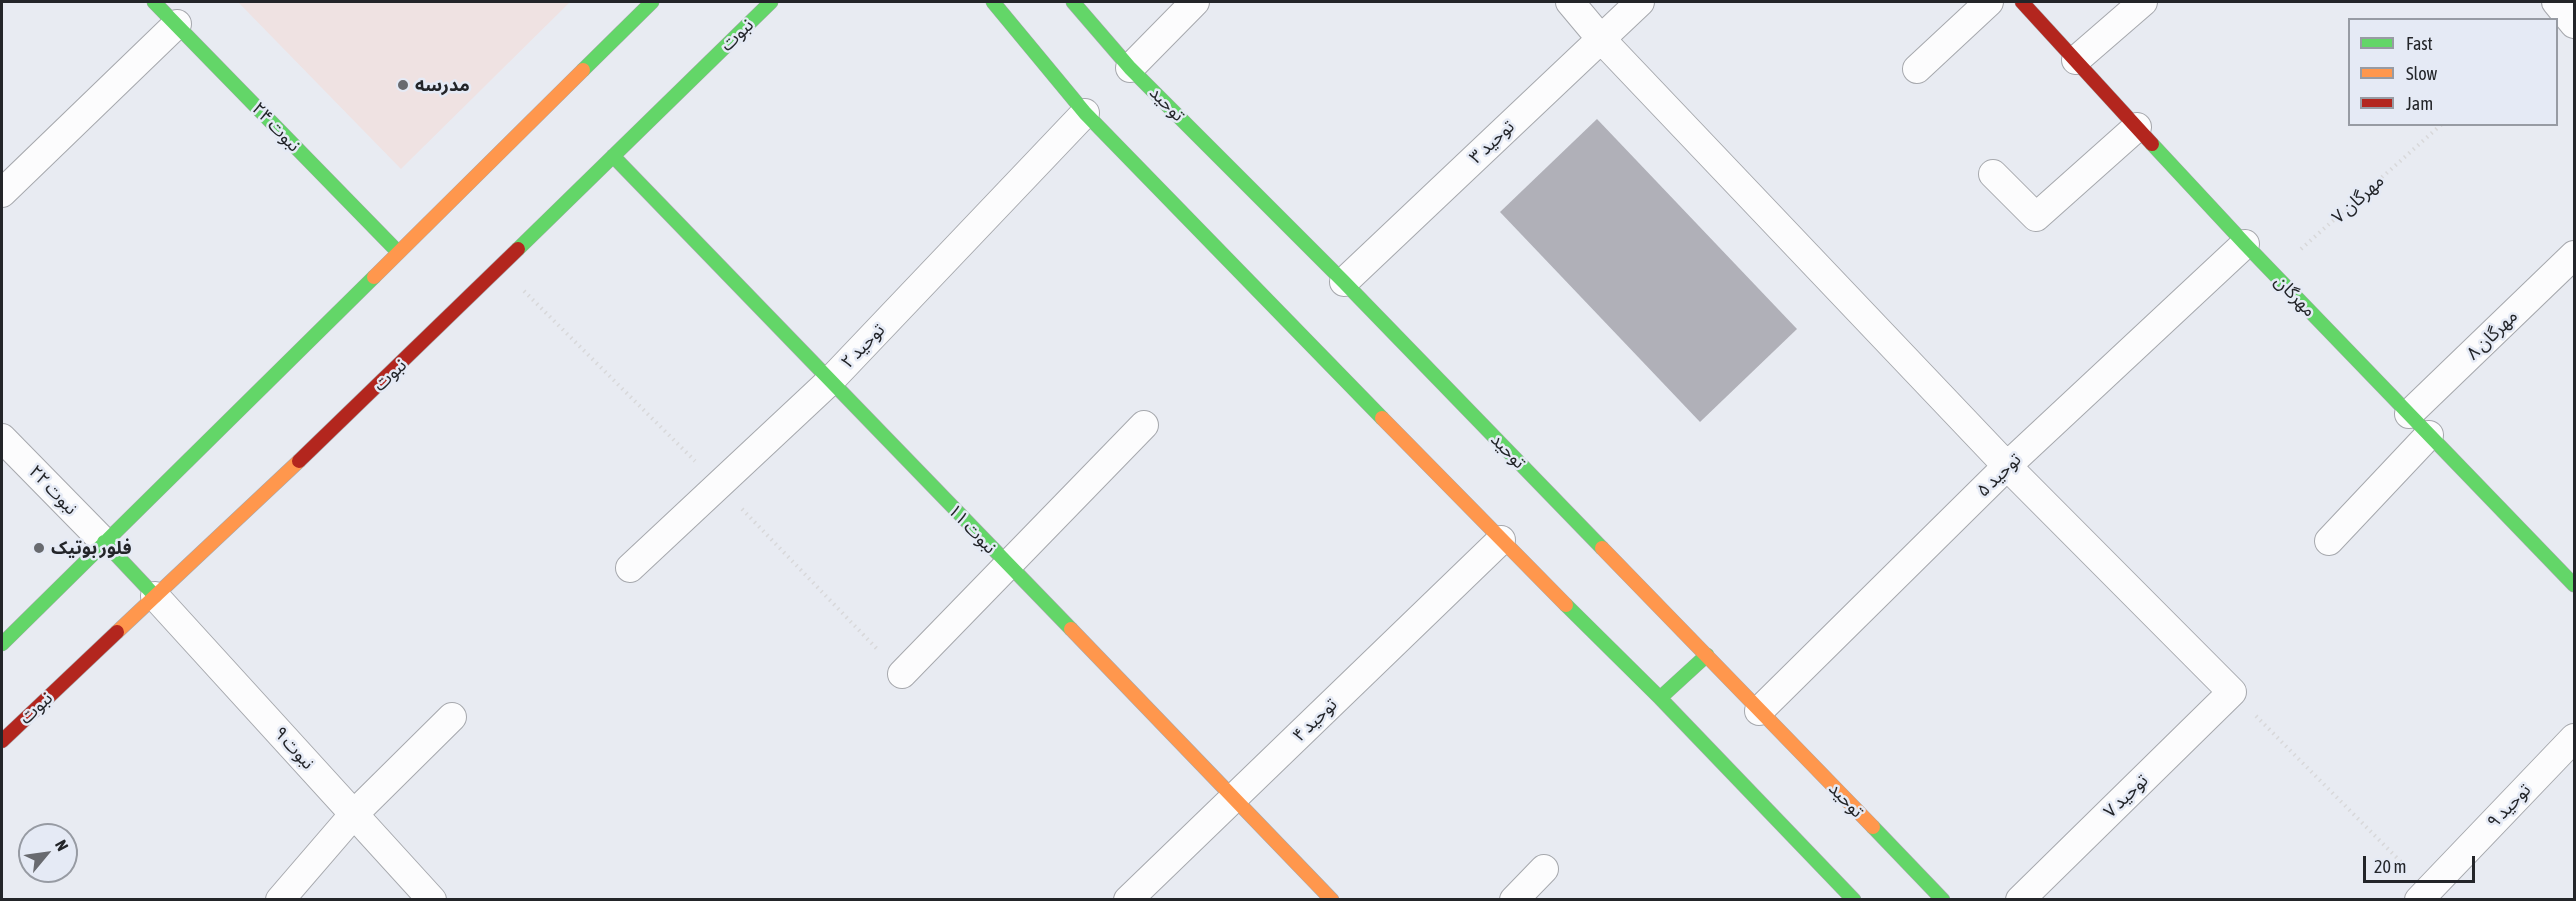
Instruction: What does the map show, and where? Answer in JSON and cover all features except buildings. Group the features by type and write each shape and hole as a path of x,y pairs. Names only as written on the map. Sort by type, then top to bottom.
{"street":[{"name":"نبوت ۲۴","path":"154,2 398,252"},
{"path":"2,644 652,2"},
{"name":"نبوت","path":"2,741 408,357 771,2"},
{"path":"993,2 1085,112 1501,540 1660,698 1854,900"},
{"name":"توحید","path":"1073,2 1130,68 1344,282 1943,900"},
{"path":"1130,68 1195,2"},
{"path":"1570,2 1601,39 2007,466 2232,692"},
{"name":"توحید ۳","path":"1344,282 1640,2"},
{"path":"1917,69 1989,2"},
{"name":"مهرگان","path":"2022,2 2245,244 2574,585"},
{"path":"2076,60 2144,2"},
{"path":"2556,2 2574,24"},
{"path":"2,193 177,24"},
{"name":"توحید ۲","path":"630,568 830,381 1085,112"},
{"path":"1993,174 2036,217 2137,127"},
{"name":"نبوت ۱۱","path":"613,156 1332,900"},
{"name":"توحید ۵","path":"1759,711 2007,466 2245,244"},
{"name":"مهرگان ۸","path":"2409,414 2574,255"},
{"path":"902,674 1144,425"},
{"path":"2329,541 2429,435"},
{"name":"نبوت ۲۲","path":"2,438 104,542"},
{"name":"توحید ۴","path":"1128,900 1501,540"},
{"path":"104,542 155,596"},
{"name":"نبوت ۹","path":"155,596 432,900"},
{"path":"1660,698 1707,655"},
{"name":"توحید ۷","path":"2020,900 2232,692"},
{"path":"280,900 354,814 452,717"},
{"name":"توحید ۹","path":"2429,896 2574,738"},
{"path":"1514,900 1544,869"}],"path":[{"name":"مهرگان ۷","path":"2274,274 2440,126"},
{"path":"2232,692 2429,896"}],"shaded area":[{"name":"مدرسه","path":"238,2 570,2 401,169"}],"traffic: fast":[{"path":"154,2 398,252"},
{"path":"583,70 652,2"},
{"path":"518,249 771,2"},
{"path":"993,2 1085,113 1382,418"},
{"path":"1073,2 1130,68 1344,282 1602,548"},
{"path":"2152,144 2245,244 2574,585"},
{"path":"613,156 1071,629"},
{"path":"2,644 374,277"},
{"path":"104,542 155,596"},
{"path":"1566,605 1660,698 1854,900"},
{"path":"1660,698 1707,655"},
{"path":"1873,827 1943,900"}],"traffic: slow":[{"path":"374,277 583,70"},
{"path":"1382,418 1566,605"},
{"path":"117,632 299,461"},
{"path":"1602,548 1873,827"},
{"path":"1071,629 1332,900"}],"traffic: jam":[{"path":"2022,2 2152,144"},
{"path":"299,461 518,249"},
{"path":"2,741 117,632"}],"place":[{"name":"مدرسه","path":"403,85"},
{"name":"فلور بوتیک","path":"39,548"}]}
